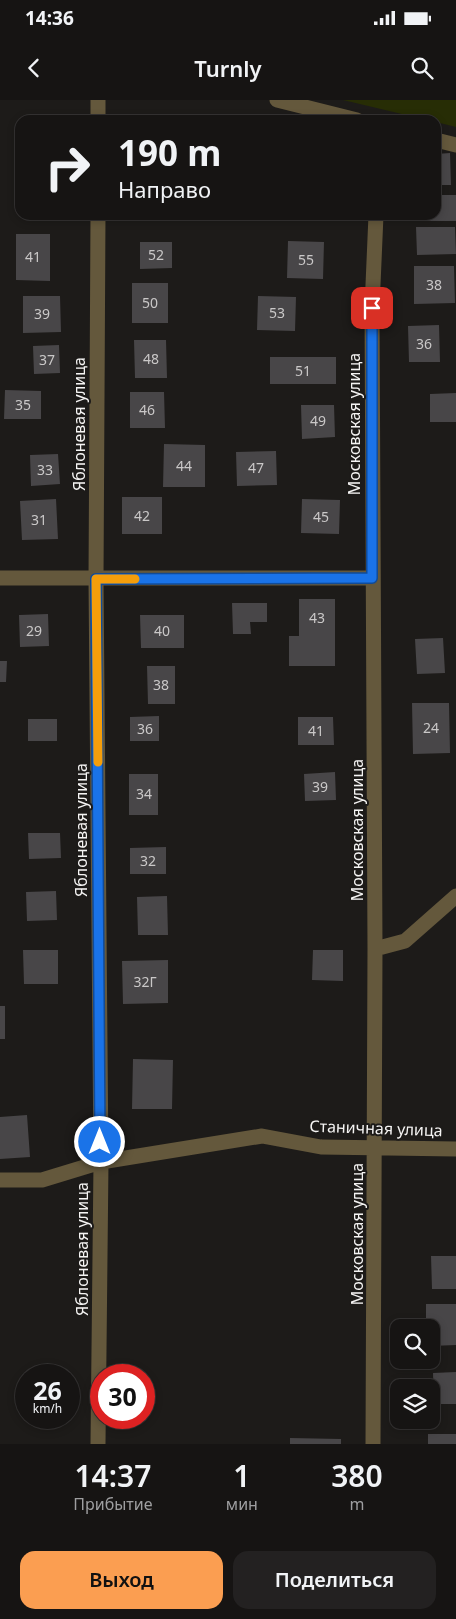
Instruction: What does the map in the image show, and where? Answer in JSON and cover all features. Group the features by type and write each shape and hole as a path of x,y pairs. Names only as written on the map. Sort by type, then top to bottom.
{"street":[{"path":"98,100 98,115"},
{"path":"277,100 337,115"},
{"path":"441,141 456,145"},
{"name":"Яблоневая улица","path":"98,220 96,579 101,1162 98,1444"},
{"name":"Московская улица","path":"373,1444 375,949 372,308 376,220"},
{"path":"0,578 372,578"},
{"path":"375,949 405,940 456,896"},
{"name":"Станичная улица","path":"0,1180 42,1180 101,1162 262,1136 321,1147 456,1149"}],"green space":[{"path":"343,100 456,100 456,127 441,123 441,115 406,115"}],"building":[{"path":"450,153 451,185 441,185 441,154"},
{"path":"441,195 456,195 456,221 422,221 441,220"},
{"path":"132,220 165,220 165,221"},
{"path":"416,227 455,227 456,254 417,255"},
{"path":"16,234 50,234 50,281 16,280"},
{"path":"288,241 324,242 323,279 287,278"},
{"path":"140,242 172,242 172,268 140,269"},
{"path":"414,266 454,266 455,303 414,304"},
{"path":"132,283 168,283 168,323 132,323"},
{"path":"23,296 60,296 61,332 23,333"},
{"path":"258,296 296,297 295,331 257,330"},
{"path":"439,325 440,362 409,362 408,326"},
{"path":"134,340 166,340 167,378 135,378"},
{"path":"59,345 60,373 34,374 33,346"},
{"path":"270,357 336,357 336,384 270,384"},
{"path":"5,390 41,391 41,419 4,419"},
{"path":"130,392 164,392 165,428 130,428"},
{"path":"456,393 456,422 430,422 430,394"},
{"path":"301,405 334,405 335,437 302,439"},
{"path":"164,444 205,445 205,487 163,487"},
{"path":"276,451 277,485 237,486 236,452"},
{"path":"58,454 60,484 31,486 30,455"},
{"path":"122,497 162,497 162,534 122,534"},
{"path":"56,499 58,539 22,540 20,501"},
{"path":"302,499 340,500 339,534 301,533"},
{"path":"299,599 335,599 335,666 289,666 289,636 299,636"},
{"path":"232,603 267,603 267,622 250,622 251,634 233,634"},
{"path":"48,614 49,646 20,647 19,615"},
{"path":"140,615 184,615 184,648 141,648"},
{"path":"443,638 445,673 417,674 415,639"},
{"path":"0,661 7,661 6,682 0,682"},
{"path":"147,666 175,666 175,704 148,704"},
{"path":"412,703 449,703 450,753 413,754"},
{"path":"159,716 159,741 130,741 130,717"},
{"path":"298,717 333,717 334,745 298,745"},
{"path":"28,719 57,719 57,741 28,741"},
{"path":"335,772 336,800 305,801 304,774"},
{"path":"129,774 158,774 158,815 129,815"},
{"path":"28,833 60,833 61,858 29,859"},
{"path":"166,847 166,874 130,874 130,848"},
{"path":"56,891 57,920 27,921 26,892"},
{"path":"167,896 168,935 138,935 137,897"},
{"path":"23,950 58,950 58,984 24,984"},
{"path":"313,950 343,950 343,981 312,980"},
{"path":"168,960 168,1003 123,1004 122,961"},
{"path":"0,1006 5,1006 5,1039 0,1039"},
{"path":"133,1059 173,1060 172,1109 132,1109"},
{"path":"27,1115 30,1157 0,1159 0,1117"},
{"path":"431,1256 456,1256 456,1289 432,1289"},
{"path":"426,1304 456,1304 456,1345 440,1346 440,1319 426,1319"},
{"path":"456,1372 456,1404 440,1404 440,1379 433,1379 433,1373"},
{"path":"428,1434 456,1434 456,1444 428,1444"},
{"path":"290,1438 341,1439 341,1444 290,1444"}],"slow traffic":[{"path":"98,762 96,579 135,579"}],"route":[{"path":"100,1142 96,579 372,578 372,308"}]}
